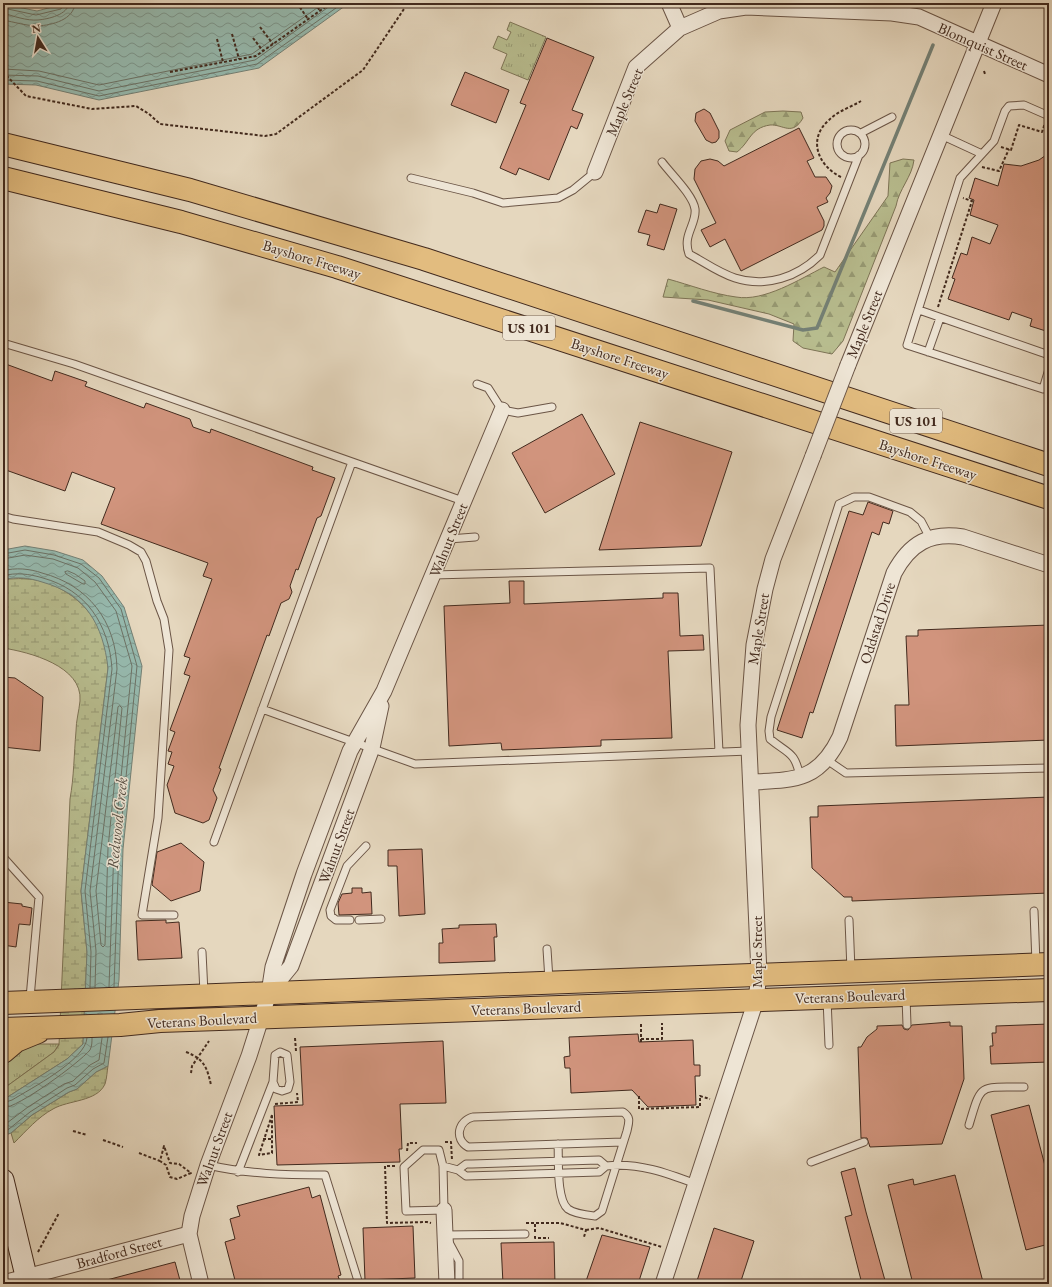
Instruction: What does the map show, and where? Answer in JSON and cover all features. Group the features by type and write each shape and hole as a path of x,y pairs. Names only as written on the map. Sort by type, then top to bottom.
{"main road":[{"name":"Bayshore Freeway","path":"3,144 190,190 396,251 1049,464"},
{"name":"Bayshore Freeway","path":"3,178 182,222 337,267 1049,498"},
{"name":"Veterans Boulevard","path":"3,1003 37,1000 127,999 1043,964"},
{"path":"906,995 917,982 938,967"},
{"name":"Veterans Boulevard","path":"3,1029 120,1025 160,1021 261,1017 1049,990"},
{"path":"3,993 37,1000"},
{"path":"3,1052 16,1041 48,1028"}],"street":[{"path":"669,3 680,28"},
{"name":"Maple Street","path":"664,1284 756,1000 759,974 749,750 751,673 754,645 765,589 784,528 994,3"},
{"name":"Blomquist Street","path":"680,28 719,11 746,7 892,13 919,17 1049,75"},
{"name":"Maple Street","path":"595,172 636,67 680,28"},
{"name":"Walnut Street","path":"201,1284 189,1234 197,1195 249,1056 269,993 273,967 304,874 348,758 355,742 384,691 502,410"},
{"name":"Oddstad Drive","path":"751,782 786,781 817,769 827,760 840,737 894,573 901,560 910,549 930,538 949,534 964,537 1049,565"},
{"name":"Walnut Street","path":"269,993 291,966 372,748 384,691"},
{"path":"3,1180 28,1281"},
{"path":"444,1210 447,1284"},
{"name":"Bradford Street","path":"3,1283 28,1281 189,1234"}],"lane":[{"path":"1049,116 1024,105 1009,106 1005,111 994,141 960,178 907,346 1046,390 1049,369"},
{"path":"861,134 892,117"},
{"path":"662,162 693,200 696,211 686,245 689,254 736,278 769,282 789,276 811,265 820,255 859,155 866,144 861,134 851,129 846,130 841,134 836,144 841,154 851,158 859,155"},
{"path":"941,135 982,154"},
{"path":"411,178 474,193 504,204 558,198 573,190 595,172"},
{"path":"919,310 1049,355"},
{"path":"928,352 937,317"},
{"path":"3,343 74,364 463,501"},
{"path":"477,384 488,388 502,410 518,414 552,407"},
{"path":"214,842 352,462"},
{"path":"800,776 797,763 790,752 770,739 769,731 771,717 839,504 854,497 869,497 910,512 921,521 930,538"},
{"path":"3,516 13,519 98,532 129,545 140,552 146,561 157,601 164,619 169,650 158,818 142,915 174,915"},
{"path":"449,539 475,537"},
{"path":"433,575 710,568 719,752"},
{"path":"262,709 415,764 749,750"},
{"path":"827,760 846,773 1049,768"},
{"path":"350,920 336,920 331,916 330,910 347,866 366,846"},
{"path":"4,860 39,897 37,1000"},
{"path":"1034,911 1043,964"},
{"path":"360,920 381,919"},
{"path":"849,920 851,971"},
{"path":"548,949 549,983"},
{"path":"202,952 204,996"},
{"path":"906,995 907,1025"},
{"path":"827,997 828,1045"},
{"path":"238,1172 273,1082 273,1062 275,1055 280,1052 287,1055 290,1082 288,1089 282,1091 276,1088 273,1082"},
{"path":"969,1125 981,1090 988,1088 1024,1087"},
{"path":"558,1144 559,1175 563,1202 567,1208 572,1211 595,1216 602,1211 623,1142 629,1120 628,1115 623,1112 616,1111 473,1117 463,1121 460,1134 463,1144 468,1147 558,1144 623,1142"},
{"path":"811,1162 864,1142"},
{"path":"423,1150 439,1150 443,1166 444,1210 406,1211 404,1167 423,1150"},
{"path":"455,1169 466,1164 599,1160 606,1166"},
{"path":"443,1166 455,1169 466,1176 559,1175 599,1172 606,1166 616,1164 650,1169 696,1184"},
{"path":"208,1165 238,1172 325,1175 359,1284"},
{"path":"459,1284 459,1261 445,1235 525,1234"}],"path":[{"path":"297,3 308,19"},
{"path":"315,3 320,11"},
{"path":"170,72 256,56 331,3"},
{"path":"3,72 26,96 92,109 136,106 150,114 160,124 265,136 276,134 363,70 408,3"},
{"path":"260,27 273,44"},
{"path":"232,34 239,59"},
{"path":"253,38 263,51"},
{"path":"216,39 223,62"},
{"path":"840,182 841,177 828,169 820,158 818,138 823,127 830,118 861,101"},
{"path":"979,171 983,167 999,171 1009,149 1010,150 1019,125 1042,132 1045,123 1049,125"},
{"path":"1000,147 1009,149"},
{"path":"937,317 972,201 963,198 965,194"},
{"path":"641,1024 641,1041 662,1039 662,1023"},
{"path":"295,1038 296,1052"},
{"path":"191,1073 192,1066 209,1042"},
{"path":"186,1052 198,1057 207,1069 211,1085"},
{"path":"272,1104 298,1102 297,1088"},
{"path":"639,1096 640,1109 700,1107 700,1096 710,1099"},
{"path":"272,1110 272,1115 272,1154 259,1155 272,1115"},
{"path":"73,1131 87,1135"},
{"path":"263,1139 272,1139"},
{"path":"103,1140 123,1148"},
{"path":"444,1142 451,1142 455,1169"},
{"path":"405,1155 408,1150 408,1143 422,1143"},
{"path":"160,1161 164,1146 170,1163"},
{"path":"139,1153 160,1161 166,1165 170,1177 177,1179 190,1173 179,1164 170,1163 166,1165"},
{"path":"399,1166 385,1166 387,1223 427,1222"},
{"path":"38,1252 59,1213"},
{"path":"535,1223 535,1238 549,1238"},
{"path":"586,1230 599,1228 662,1247"}],"green space":[{"path":"510,22 546,37 528,80 501,69 507,54 493,48 498,36 507,40 511,32 507,30"},
{"path":"765,112 801,112 803,118 799,124 791,128 770,125 758,129 737,152 729,151 725,141 730,130"},
{"path":"903,159 914,160 911,172 900,194 843,341 832,354 803,348 793,341 794,324 769,314 708,300 663,297 668,279 719,294 747,298 770,293 824,267 835,272 888,196 890,163"},
{"path":"3,580 42,581 55,586 78,601 88,611 102,633 106,646 108,668 81,891 87,952 83,1044 67,1059 3,1100 3,1089 54,1052 59,1045 70,799 76,724 80,701 79,689 73,679 64,670 40,657 3,648"},
{"path":"35,1044 59,1044 54,1052 3,1089 4,1069 7,1058 16,1052"},
{"path":"108,1066 105,1084 101,1090 89,1097 59,1106 48,1112 32,1124 14,1143 11,1133 32,1115 69,1092 77,1089 96,1072"}],"water":[{"path":"67,3 349,3 259,68 99,100 36,85 3,84 3,4 37,11"},
{"name":"Redwood Creek","path":"25,546 55,551 83,560 102,576 124,607 142,666 123,849 119,980 108,1066 96,1072 77,1089 69,1092 32,1115 11,1133 3,1136 3,1100 67,1059 83,1044 87,952 81,891 108,668 106,652 97,625 90,613 81,603 70,594 57,587 37,581 18,578 3,580 3,550"}],"building":[{"path":"547,38 594,57 572,110 583,114 577,129 571,126 549,180 519,168 516,175 500,168 526,105 520,103"},
{"path":"465,72 509,90 496,123 451,105"},
{"path":"704,109 710,113 719,131 719,138 716,142 712,143 706,140 695,121 696,113"},
{"path":"799,128 814,158 807,161 815,177 826,177 832,186 830,193 826,198 828,202 817,207 824,221 824,226 822,230 741,271 725,239 710,247 701,230 716,223 694,179 695,169 701,161 710,159 718,161 724,166"},
{"path":"1049,153 1049,332 1030,326 1032,319 1012,312 1009,320 948,299 955,279 952,278 961,253 967,255 972,237 990,244 998,225 970,215 974,200 969,198 975,178 998,186 1004,164 1021,166 1039,160"},
{"path":"660,204 677,209 664,250 647,245 650,235 638,232 646,210 657,213"},
{"path":"3,363 52,381 55,371 87,382 85,386 144,408 146,403 190,419 193,427 210,433 211,429 313,467 312,470 335,478 321,516 317,518 298,570 296,569 290,586 292,592 289,599 281,603 269,636 267,635 219,768 221,769 213,790 217,798 209,820 203,823 175,813 167,785 174,766 168,764 172,752 168,751 175,732 170,730 190,676 184,674 190,658 184,656 212,579 203,576 208,563 101,524 115,488 72,472 65,491 3,469"},
{"path":"582,414 615,474 545,513 512,453"},
{"path":"640,422 732,452 701,546 599,550"},
{"path":"868,502 893,511 889,524 883,522 879,535 872,532 813,713 810,712 802,738 777,730 849,511 863,515"},
{"path":"509,581 524,581 524,604 663,598 663,593 678,593 680,636 703,635 704,650 668,651 672,738 601,740 601,746 502,750 501,743 449,746 444,606 510,603"},
{"path":"1049,625 1049,740 896,746 895,705 909,705 906,636 918,636 918,630"},
{"path":"3,677 15,678 43,697 40,751 3,747"},
{"path":"1049,797 1049,893 852,901 852,897 844,897 812,868 810,817 818,817 818,806"},
{"path":"181,843 204,862 200,891 171,901 152,885 157,852"},
{"path":"422,849 425,914 399,916 397,866 388,866 388,850"},
{"path":"352,888 362,888 362,893 371,892 372,914 339,915 338,903 342,894 352,893"},
{"path":"3,902 22,904 22,906 32,908 30,925 19,924 16,947 3,945"},
{"path":"166,920 166,923 179,922 182,958 138,960 136,921"},
{"path":"496,924 497,937 494,937 495,961 439,963 439,943 443,943 442,929 459,928 459,925"},
{"path":"950,1022 950,1026 962,1026 964,1079 942,1144 870,1147 867,1138 861,1138 858,1047 861,1047 867,1037 877,1029 877,1026 902,1025 904,1029 908,1030 912,1025"},
{"path":"1049,1024 1049,1062 991,1064 990,1046 993,1046 992,1033 996,1033 996,1026"},
{"path":"638,1034 639,1042 693,1040 694,1065 700,1065 700,1076 695,1076 696,1105 648,1107 632,1090 571,1093 570,1068 565,1068 564,1057 570,1056 569,1037"},
{"path":"443,1041 446,1103 400,1104 402,1149 399,1149 400,1162 277,1165 274,1106 303,1105 300,1047"},
{"path":"1029,1105 1049,1181 1049,1244 1026,1250 991,1115"},
{"path":"855,1168 886,1284 862,1284 845,1217 852,1215 841,1172"},
{"path":"955,1175 983,1282 977,1284 913,1284 888,1185 913,1179 914,1185"},
{"path":"309,1187 312,1198 320,1195 341,1275 338,1276 341,1284 236,1284 225,1242 235,1239 230,1219 240,1216 237,1206"},
{"path":"413,1226 415,1278 365,1280 363,1228"},
{"path":"714,1228 754,1241 740,1284 696,1284"},
{"path":"602,1235 650,1247 638,1284 585,1284"},
{"path":"554,1242 555,1284 503,1284 501,1243"},
{"path":"175,1262 181,1284 104,1284 103,1281"}],"waterway":[{"path":"693,301 803,330 817,328 933,45"}]}
